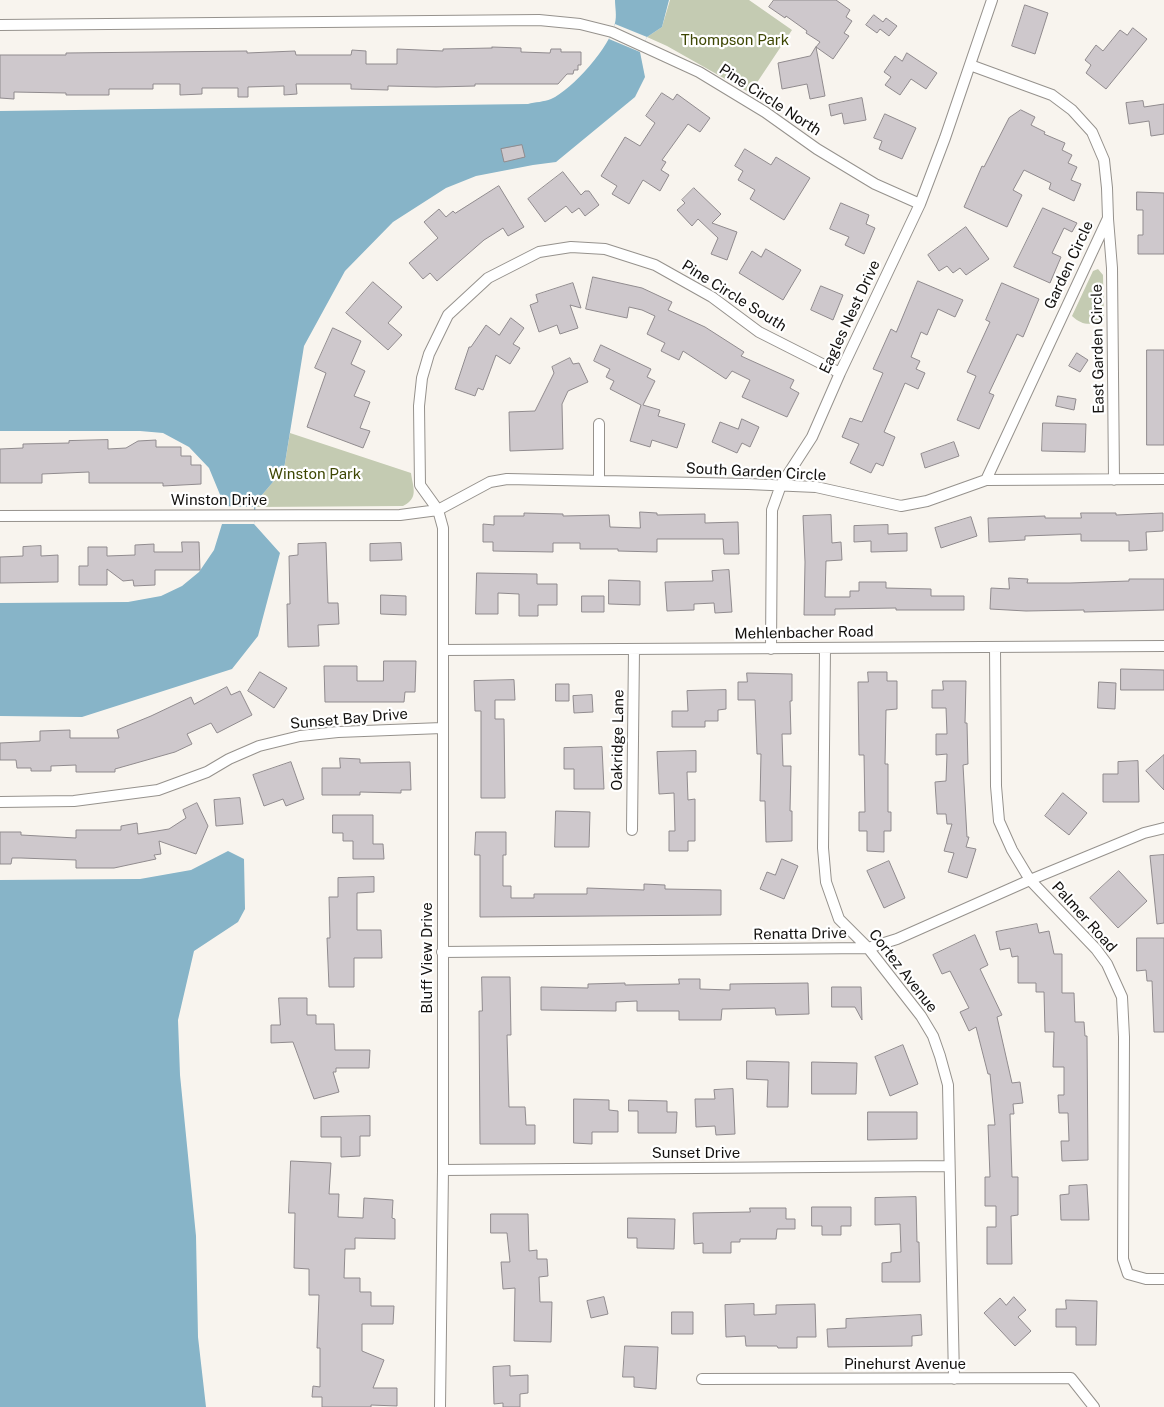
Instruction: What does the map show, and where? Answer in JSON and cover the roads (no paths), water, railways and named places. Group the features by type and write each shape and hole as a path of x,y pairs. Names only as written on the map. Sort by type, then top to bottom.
{"street":[{"name":"Eagles Nest Drive","path":"771,649 772,510 781,485 812,437 840,372 920,204 992,0"},
{"name":"Pine Circle North","path":"0,25 540,20 580,24 612,32 699,72 874,184 920,204"},
{"name":"Garden Circle","path":"970,65 1052,95 1072,110 1092,132 1104,160 1107,188 1108,218 986,480"},
{"name":"East Garden Circle","path":"1108,218 1112,277 1114,480"},
{"name":"Pine Circle South","path":"438,510 420,485 419,406 422,378 429,354 448,315 488,278 539,252 571,247 605,249 655,266 712,297 759,332 840,372"},
{"path":"599,424 599,481"},
{"name":"South Garden Circle","path":"438,510 490,482 507,479 816,487 901,506 927,501 986,480 1164,479"},
{"name":"Winston Drive","path":"0,516 400,515 438,510"},
{"name":"Bluff View Drive","path":"438,510 443,528 443,1170 440,1407"},
{"name":"Mehlenbacher Road","path":"443,650 1164,646"},
{"name":"Palmer Road","path":"995,647 996,786 999,821 1012,850 1030,880 1096,948 1107,964 1122,997 1124,1037 1123,1259 1128,1274 1146,1279 1164,1279"},
{"name":"Cortez Avenue","path":"825,648 823,848 826,882 838,918 868,948 921,1016 933,1036 948,1085 954,1379"},
{"name":"Oakridge Lane","path":"632,830 634,649"},
{"name":"Sunset Bay Drive","path":"0,802 74,801 158,790 207,772 229,759 259,746 300,736 338,732 442,728"},
{"name":"Renatta Drive","path":"442,952 868,948 897,938 1144,833 1164,828"},
{"name":"Sunset Drive","path":"443,1170 949,1166"},
{"name":"Pinehurst Avenue","path":"702,1379 1071,1378 1094,1407"}],"water":[{"path":"615,0 669,0 662,27 647,37 640,52 645,77 635,97 556,162 476,176 446,188 393,222 345,271 304,346 284,469 256,502 254,524 280,553 258,636 232,669 82,717 0,716 0,603 128,602 161,596 182,586 199,572 214,550 222,524 222,506 221,497 209,468 189,447 163,433 140,431 0,431 0,111 528,104 548,100 560,94 599,55 615,23"},
{"path":"228,851 244,859 245,909 238,922 194,951 178,1020 180,1075 196,1236 198,1337 206,1407 0,1407 0,880 140,879 191,870"}],"park label":[{"name":"Thompson Park","path":"735,40"},
{"name":"Winston Park","path":"315,474"}]}
